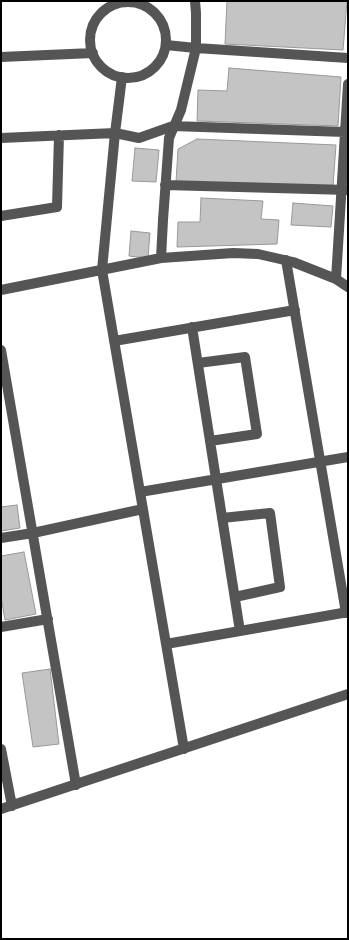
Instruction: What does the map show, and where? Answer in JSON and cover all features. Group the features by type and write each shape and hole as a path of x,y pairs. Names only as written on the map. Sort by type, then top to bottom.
{"street":[{"path":"133,1 144,5 154,12 162,21 166,33 166,45 162,57 156,66 146,74 134,77 122,77 110,73 100,65 93,54 90,41 92,28 98,16 108,8 120,2 133,1"},
{"path":"161,258 169,138 181,110 196,48 195,1"},
{"path":"166,45 348,58"},
{"path":"1,57 93,54"},
{"path":"122,77 115,132 102,270 184,749"},
{"path":"336,279 345,190 345,132 347,121 348,84"},
{"path":"1,138 115,132 139,138 173,126 345,132"},
{"path":"1,216 57,207 59,135"},
{"path":"165,185 345,190"},
{"path":"1,290 161,258 233,253 258,254 293,262 336,279 348,287"},
{"path":"166,644 347,612 286,260"},
{"path":"114,341 295,310"},
{"path":"192,327 240,631"},
{"path":"1,354 76,786"},
{"path":"198,363 245,358 257,434 210,441"},
{"path":"140,492 348,457"},
{"path":"1,538 33,533 143,508"},
{"path":"222,518 270,513 280,588 235,597"},
{"path":"1,627 48,619"},
{"path":"1,809 76,786 348,694"},
{"path":"1,749 12,806"}],"building":[{"path":"227,1 347,1 343,50 225,44"},
{"path":"229,68 341,77 338,126 197,121 198,90 227,91"},
{"path":"197,139 336,145 333,186 176,182 178,149"},
{"path":"135,148 159,150 156,182 132,181"},
{"path":"201,198 263,201 261,219 279,220 277,244 177,247 178,222 200,222"},
{"path":"293,203 333,206 331,227 291,225"},
{"path":"131,231 150,233 148,258 129,256"},
{"path":"17,505 20,528 1,531 1,507"},
{"path":"24,552 36,614 5,620 1,597 1,556"},
{"path":"50,669 59,744 33,747 22,673"}]}
